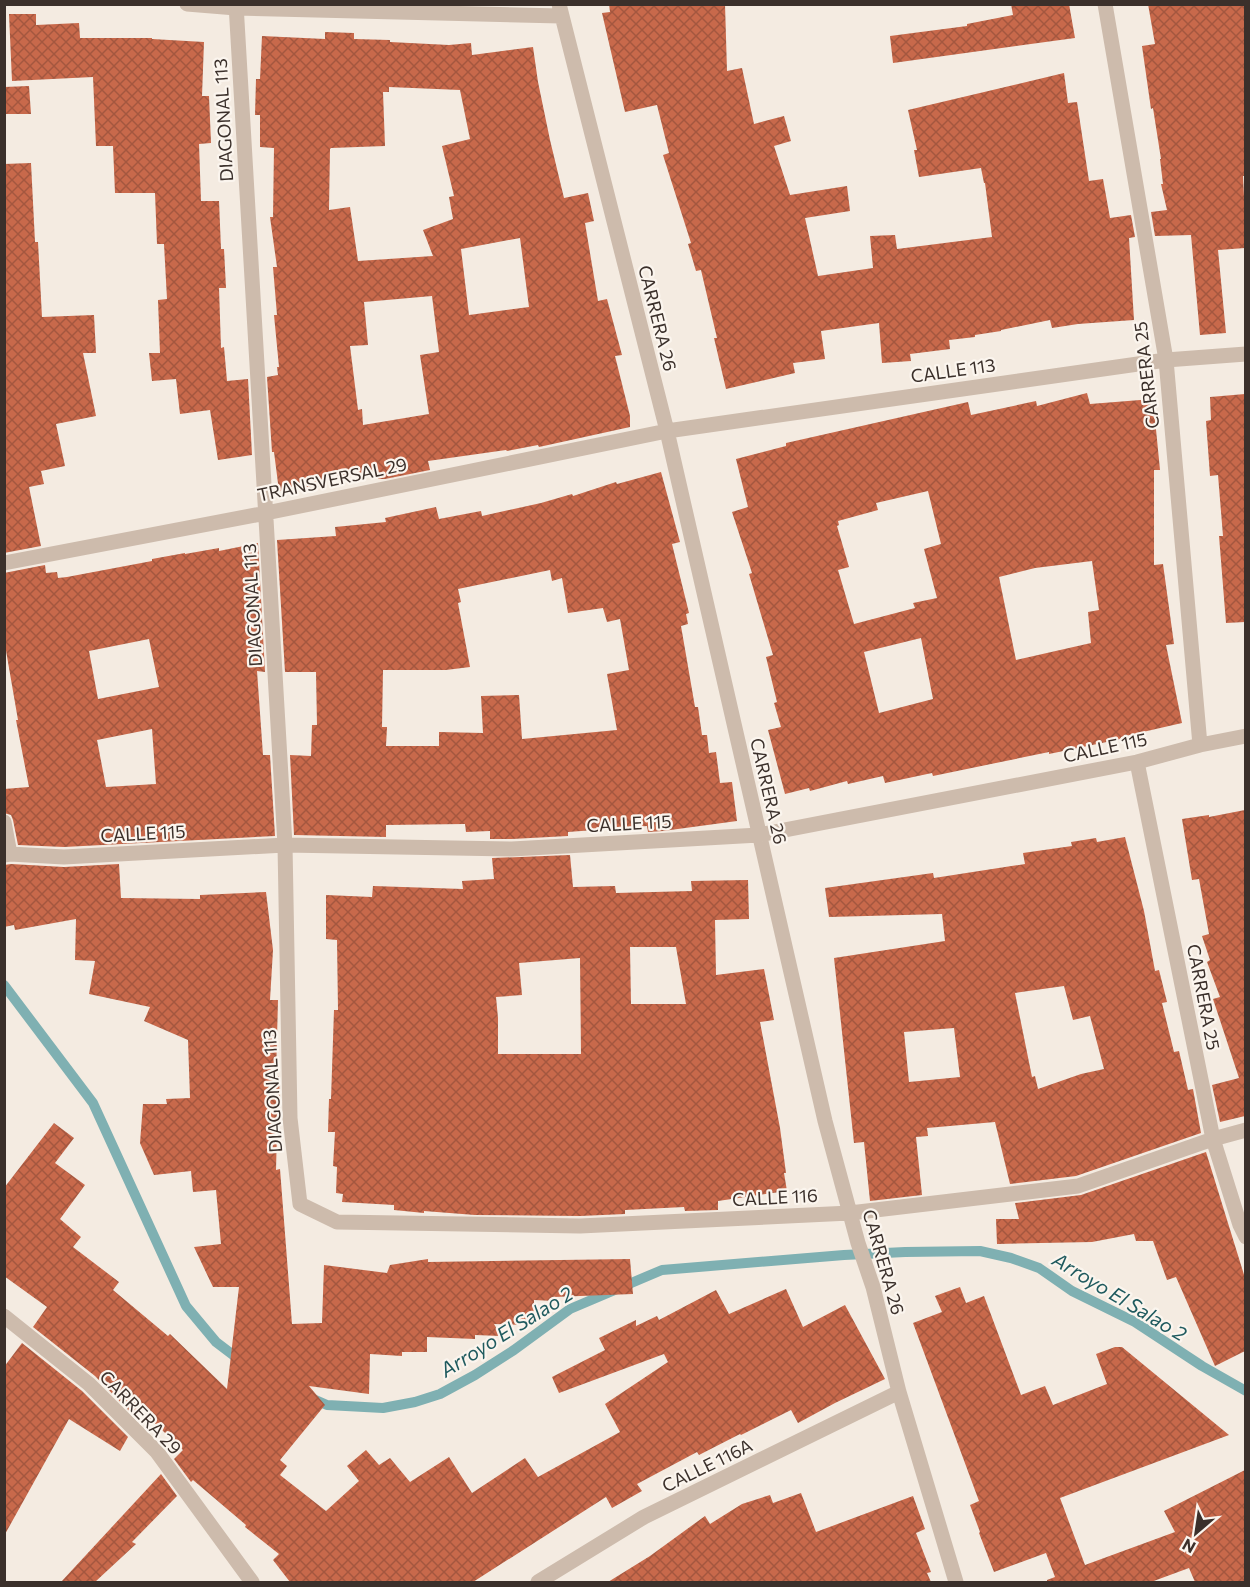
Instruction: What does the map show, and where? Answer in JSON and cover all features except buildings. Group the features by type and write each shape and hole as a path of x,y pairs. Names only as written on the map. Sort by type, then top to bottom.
{"street":[{"path":"187,4 560,10"},
{"name":"CARRERA 25","path":"1105,4 1166,360 1200,745"},
{"name":"DIAGONAL 113","path":"236,6 285,846 290,1118 300,1204"},
{"name":"CARRERA 26","path":"560,10 667,431 825,1121 858,1243 873,1287 899,1392 956,1582"},
{"name":"CALLE 113","path":"667,431 1166,360 1245,354"},
{"name":"TRANSVERSAL 29","path":"4,564 667,431"},
{"name":"CALLE 115","path":"7,855 64,856 285,846 513,849 759,835 1137,762 1245,736"},
{"name":"CARRERA 25","path":"1137,762 1213,1139 1245,1236"},
{"path":"4,822 7,855"},
{"name":"CALLE 116","path":"300,1204 336,1222 580,1226 850,1213 1078,1186 1245,1130"},
{"name":"CARRERA 29","path":"4,1316 89,1384 157,1452 246,1579"},
{"name":"CALLE 116A","path":"538,1582 644,1517 899,1392"}],"waterway":[{"name":"Arroyo El Salao 2","path":"4,985 93,1103 186,1306 216,1342 241,1361"},
{"name":"Arroyo El Salao 2","path":"311,1398 327,1405 383,1408 415,1402 440,1394 514,1350 570,1309 662,1270 844,1255 980,1251 1011,1258 1039,1268 1072,1291 1135,1322 1202,1366 1246,1391"}]}
